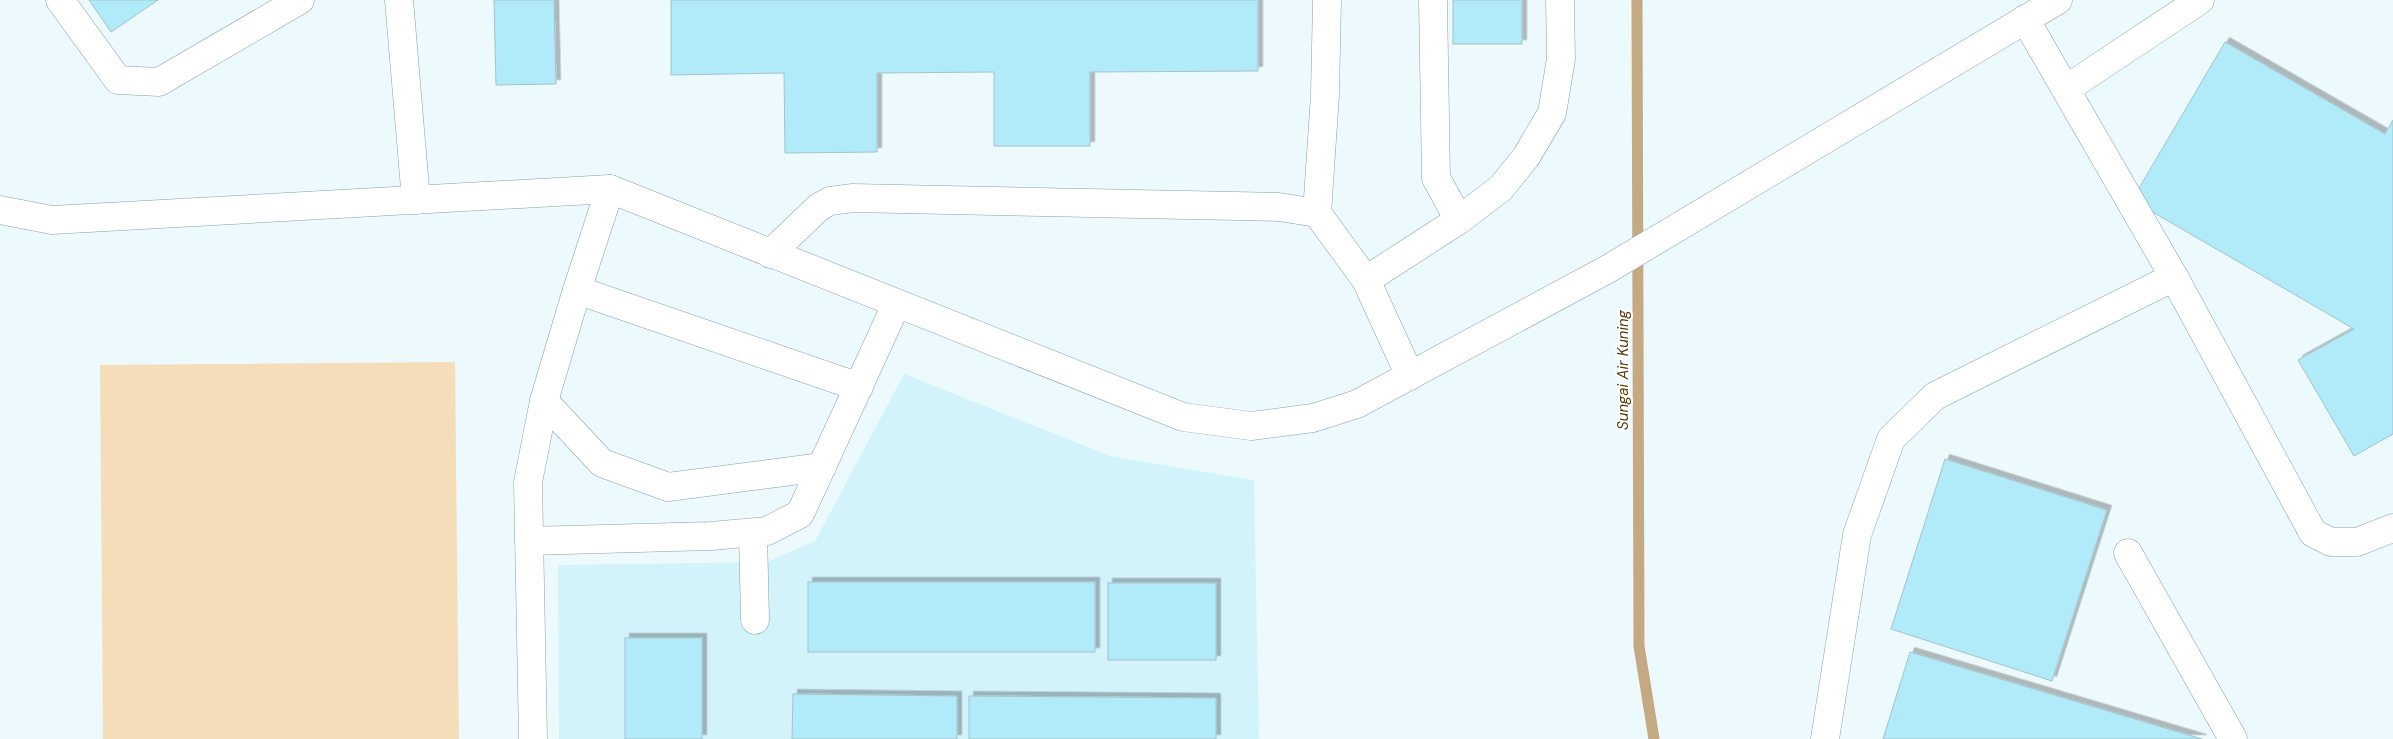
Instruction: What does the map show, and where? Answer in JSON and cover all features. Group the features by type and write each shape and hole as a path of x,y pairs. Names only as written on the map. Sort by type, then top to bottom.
{"lane":[{"path":"60,0 118,80 159,82 300,0"},
{"path":"399,0 416,200"},
{"path":"1327,0 1325,95 1317,213 1366,280 1410,376"},
{"path":"1433,0 1436,178 1459,220"},
{"path":"1366,280 1459,220 1501,188 1540,136 1552,113 1561,59 1560,0"},
{"path":"0,210 52,220 610,189 896,305 1183,418 1251,426 1313,418 1357,404 1608,269 2058,0"},
{"path":"2066,89 2200,0"},
{"path":"2025,19 2174,277 2313,533 2331,542 2357,542 2393,528"},
{"path":"533,739 528,482 544,401 610,189"},
{"path":"770,254 819,207 830,201 853,198 1279,207 1317,213"},
{"path":"1825,739 1857,535 1891,439 1935,396 2174,277"},
{"path":"577,290 859,387"},
{"path":"529,542 753,533 767,531 800,514 896,305"},
{"path":"544,401 602,463 668,487 822,467"},
{"path":"753,533 754,620"},
{"path":"2128,553 2233,739"}],"shaded area":[{"path":"455,362 459,739 103,739 100,365"},
{"path":"904,374 1110,456 1254,480 1259,739 559,739 558,565 767,562 815,541"}],"building":[{"path":"89,0 158,0 111,32"},
{"path":"494,0 554,0 556,84 496,85"},
{"path":"671,0 1258,0 1258,71 1090,72 1090,146 994,146 994,72 877,73 877,152 785,153 784,73 671,75"},
{"path":"1453,0 1522,0 1522,44 1453,44"},
{"path":"2225,42 2385,134 2393,120 2393,434 2354,456 2298,360 2354,329 2132,200"},
{"path":"1945,459 2107,510 2052,681 1891,629"},
{"path":"808,582 1095,582 1095,652 808,652"},
{"path":"1108,583 1216,583 1216,660 1108,660"},
{"path":"625,638 702,638 702,739 625,739"},
{"path":"1910,652 2202,739 1883,739"},
{"path":"793,694 957,696 957,739 792,739"},
{"path":"969,696 1216,698 1216,739 969,739"}],"waterway":[{"name":"Sungai Air Kuning","path":"1637,0 1639,646 1654,739"}]}
